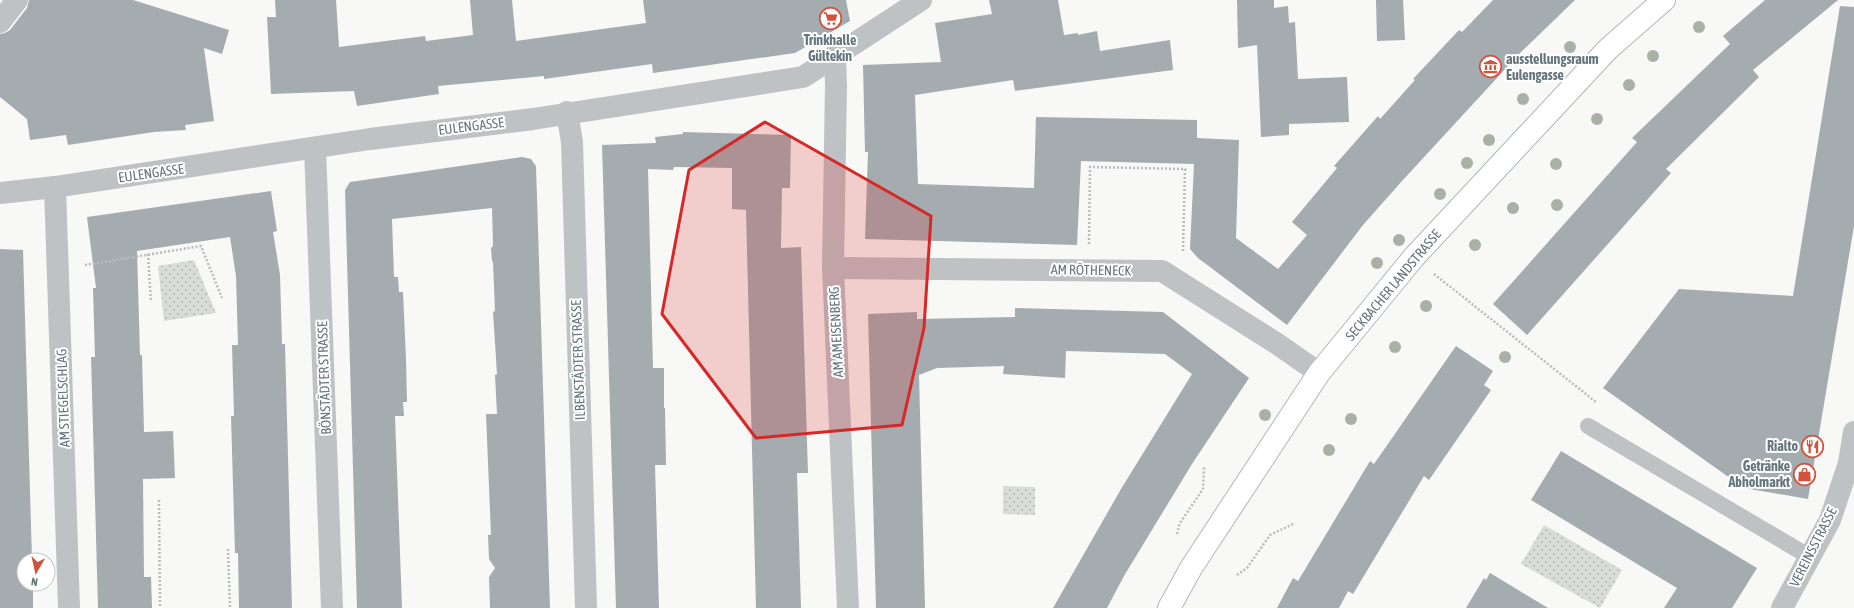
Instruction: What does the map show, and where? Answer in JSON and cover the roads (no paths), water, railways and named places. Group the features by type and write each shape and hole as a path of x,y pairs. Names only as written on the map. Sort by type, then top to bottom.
{"main road":[{"name":"SECKBACHER LANDSTRASSE","path":"1169,608 1191,568 1319,372 1414,257 1608,49 1664,0"}],"street":[{"path":"0,22 17,0"},
{"name":"EULENGASSE","path":"0,193 54,187 803,77 834,55 921,0"},
{"name":"AM AMEISENBERG","path":"834,55 836,85 833,268 848,608"},
{"name":"ILBENSTÄDTER STRASSE","path":"567,112 572,150 586,608"},
{"name":"BÖNSTÄDTER STRASSE","path":"315,148 332,608"},
{"name":"AM STIEGELSCHLAG","path":"54,187 69,608"},
{"name":"AM RÖTHENECK","path":"833,268 1162,271 1319,372"},
{"name":"VEREINSSTRASSE","path":"1782,608 1830,520 1852,463 1854,432"}],"lane":[{"path":"1588,426 1810,557"}],"place":[{"name":"Trinkhalle Gültekin","path":"830,18"},
{"name":"ausstellungsraum Eulengasse","path":"1491,67"},
{"name":"Rialto","path":"1813,446"},
{"name":"Getränke Abholmarkt","path":"1805,474"}]}
